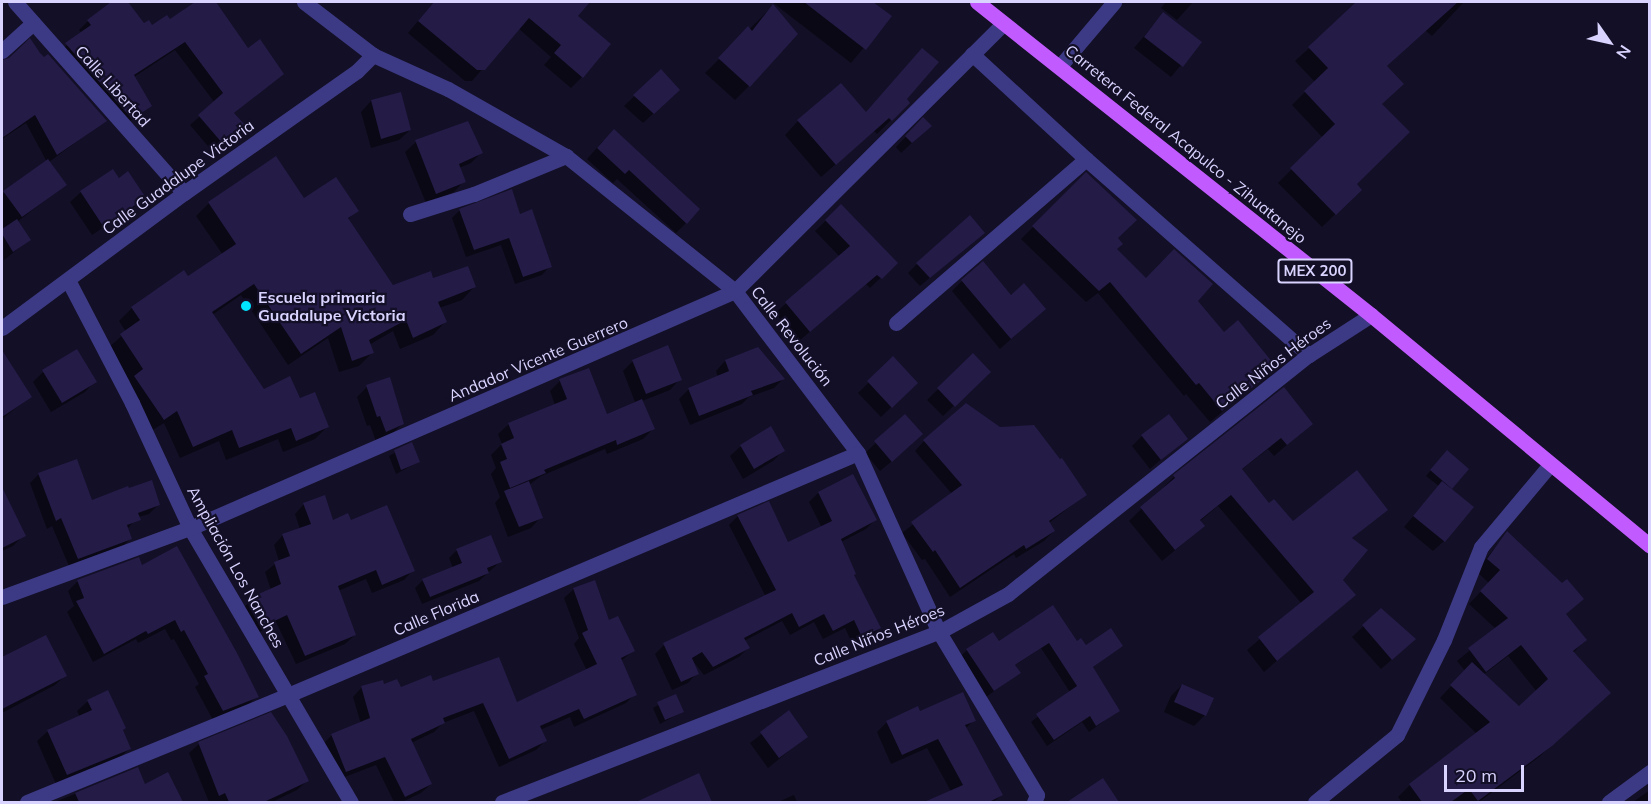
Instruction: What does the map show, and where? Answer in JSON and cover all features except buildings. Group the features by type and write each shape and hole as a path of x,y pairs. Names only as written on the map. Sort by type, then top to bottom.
{"main road":[{"name":"Carretera Federal Acapulco - Zihuatanejo","path":"977,2 1371,315 1549,465 1650,546"}],"street":[{"name":"Calle Libertad","path":"15,2 184,193"},
{"name":"Calle Revolución","path":"304,2 373,54 448,89 566,156 735,291 858,453 939,632 1036,799"},
{"path":"1060,66 1114,2"},
{"path":"2,51 33,24"},
{"name":"Andador Vicente Guerrero","path":"2,597 190,528 735,291 1003,24"},
{"name":"Calle Guadalupe Victoria","path":"2,328 184,193 357,72 373,54"},
{"path":"972,54 1086,159 1309,355"},
{"path":"410,214 474,194 566,156"},
{"path":"896,322 1086,159"},
{"name":"Ampliación Los Nanches","path":"68,280 132,403 190,528 351,802"},
{"name":"Calle Niños Héroes","path":"502,802 939,632 1008,594 1309,355 1371,315"},
{"name":"Calle Florida","path":"27,802 288,695 858,453"},
{"path":"1315,802 1397,735 1444,640 1480,547 1549,465"},
{"path":"1610,802 1650,771"}],"place":[{"name":"Escuela primaria Guadalupe Victoria","path":"246,306"}]}
